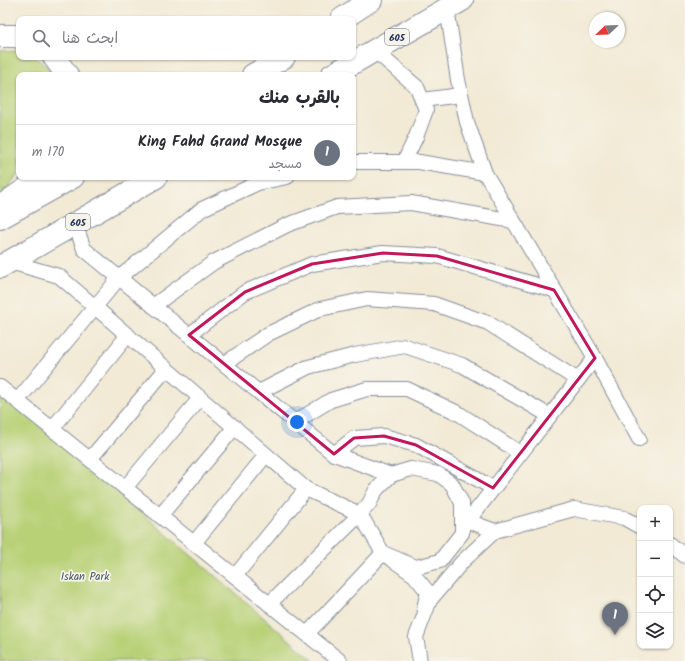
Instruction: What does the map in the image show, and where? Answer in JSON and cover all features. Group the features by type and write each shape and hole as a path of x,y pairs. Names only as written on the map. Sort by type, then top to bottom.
{"main road":[{"path":"347,16 371,0"},
{"name":"605","path":"337,72 454,4"},
{"path":"0,36 16,36"},
{"path":"56,60 65,72"},
{"path":"260,72 278,64"},
{"path":"0,207 38,180"},
{"path":"0,218 68,180"},
{"name":"605","path":"5,265 151,180"}],"street":[{"path":"454,4 458,80 467,122 485,173 595,358 639,438"},
{"path":"374,50 417,87 426,110 416,137 404,162"},
{"path":"422,100 461,95"},
{"path":"356,162 419,162 485,173"},
{"path":"17,401 94,306 119,278 202,209 258,184 275,180"},
{"path":"153,306 214,262 287,225 337,207 411,204 513,221"},
{"path":"75,224 84,249 334,454 391,475"},
{"path":"189,335 245,292 312,264 383,253 437,256 554,290"},
{"path":"5,265 59,276 306,488 360,514 383,553 414,576 428,592 420,627"},
{"path":"224,364 268,334 320,309 367,300 434,304 488,323 578,380"},
{"path":"52,429 128,335"},
{"path":"259,392 308,367 355,354 406,346 462,365 550,416"},
{"path":"468,520 595,358"},
{"path":"90,459 166,369"},
{"path":"0,387 340,661"},
{"path":"296,422 331,400 367,389 407,389 458,413 520,454"},
{"path":"125,488 200,398"},
{"path":"160,516 235,428"},
{"path":"334,454 354,438 384,436 416,445 493,488"},
{"path":"194,543 266,455"},
{"path":"269,604 360,514 369,504 376,490 391,475 411,469 438,474 452,484 462,503 468,520 495,531"},
{"path":"235,576 306,488"},
{"path":"383,553 416,567 440,561 462,533 462,503"},
{"path":"420,661 416,638 430,600 462,562 495,531 574,510 624,518 637,525"},
{"path":"673,546 685,556"},
{"path":"306,634 383,553"}],"highlighted area":[{"path":"383,253 437,256 554,290 595,358 493,488 416,445 384,436 354,438 334,454 189,335 245,292 312,264"}],"green space":[{"path":"16,50 16,60 38,60 48,67 51,72 16,72 16,177 0,197 0,51"},
{"name":"Iskan Park","path":"0,391 314,661 0,661"}],"place":[{"name":"King Fahd Grand Mosque","path":"615,635"}]}
